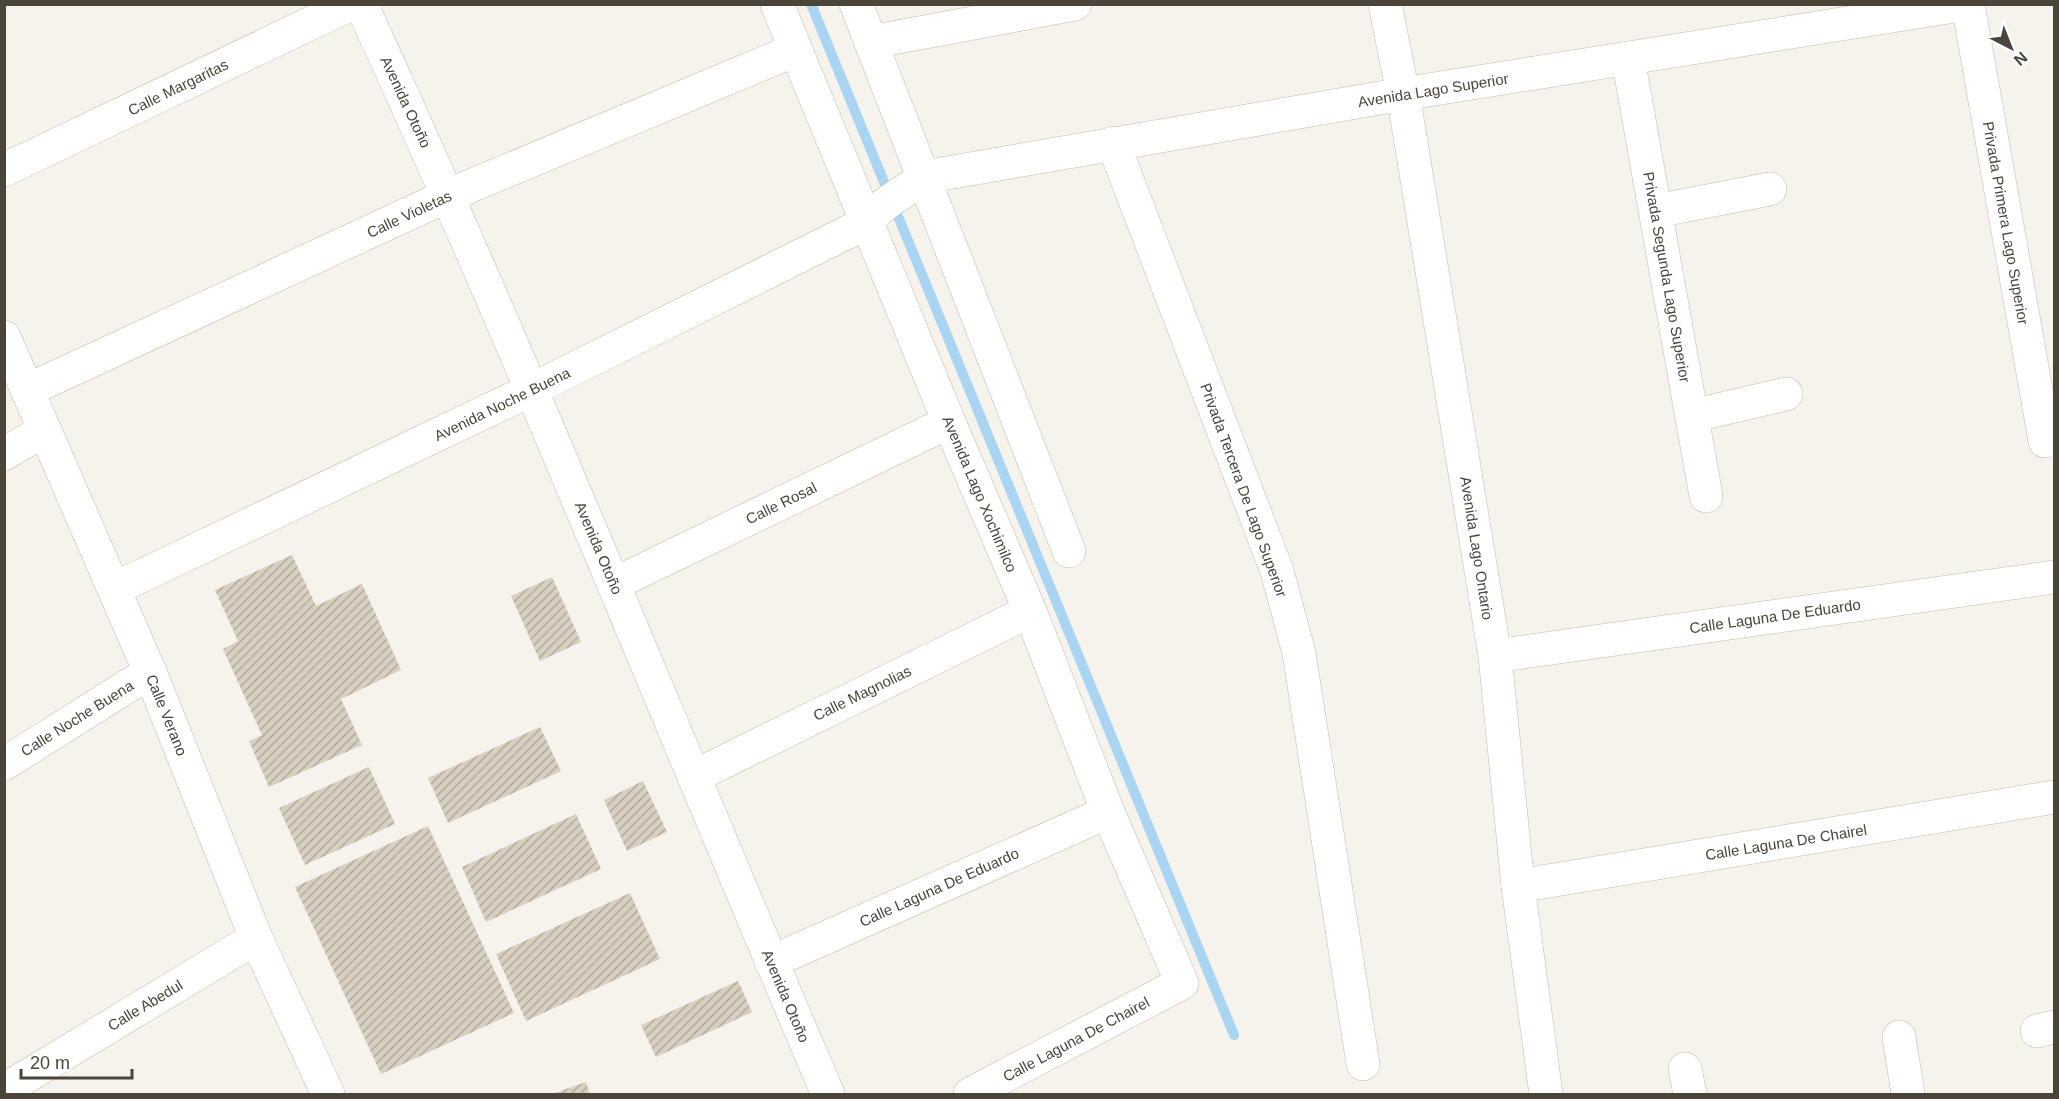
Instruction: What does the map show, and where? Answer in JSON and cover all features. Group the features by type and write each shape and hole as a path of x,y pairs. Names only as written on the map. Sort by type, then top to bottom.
{"street":[{"name":"Calle Margaritas","path":"4,170 351,4"},
{"name":"Avenida Otoño","path":"361,4 449,195 533,390 828,1095"},
{"name":"Avenida Lago Xochimilco","path":"777,4 795,50 894,199 1069,551"},
{"name":"Avenida Lago Xochimilco","path":"856,4 871,42 894,199 949,423 1030,611 1108,812 1182,983"},
{"path":"871,42 1075,4"},
{"name":"Avenida Lago Ontario","path":"1385,4 1404,94 1495,656 1518,886 1546,1095"},
{"name":"Avenida Lago Superior","path":"894,199 1113,143 1967,4"},
{"name":"Privada Primera Lago Superior","path":"1967,4 2045,441"},
{"name":"Calle Violetas","path":"28,390 449,195 795,50"},
{"name":"Privada Segunda Lago Superior","path":"1628,58 1706,496"},
{"name":"Privada Tercera De Lago Superior","path":"1113,143 1277,571 1299,653 1363,1064"},
{"path":"1656,211 1770,189"},
{"name":"Avenida Noche Buena","path":"114,589 533,390 894,199"},
{"name":"Calle Verano","path":"4,337 150,672 256,938 328,1095"},
{"path":"1692,416 1786,394"},
{"name":"Calle Rosal","path":"614,584 949,423"},
{"path":"4,454 45,430"},
{"name":"Calle Laguna De Eduardo","path":"1495,656 2055,577"},
{"name":"Calle Magnolias","path":"694,776 1030,611"},
{"name":"Calle Noche Buena","path":"4,764 150,672"},
{"name":"Calle Laguna De Chairel","path":"1518,886 2055,797"},
{"name":"Calle Laguna De Eduardo","path":"771,962 1108,812"},
{"name":"Calle Abedul","path":"4,1090 256,938"},
{"name":"Calle Laguna De Chairel","path":"970,1095 1182,983"},
{"path":"1899,1038 1908,1095"}],"building":[{"path":"292,555 316,606 362,584 401,670 341,699 362,745 269,787 249,741 262,735 223,649 238,641 215,590"},
{"path":"552,577 581,642 540,661 511,596"},
{"path":"540,727 561,771 448,823 428,778"},
{"path":"369,767 395,824 305,865 279,808"},
{"path":"643,781 667,832 627,851 604,800"},
{"path":"576,814 601,869 486,922 462,867"},
{"path":"428,826 514,1013 381,1074 295,887"},
{"path":"630,893 660,959 526,1021 496,954"},
{"path":"738,981 752,1012 656,1057 641,1025"},
{"path":"586,1082 590,1094 552,1094"}],"waterway":[{"path":"811,4 1234,1035"}]}
